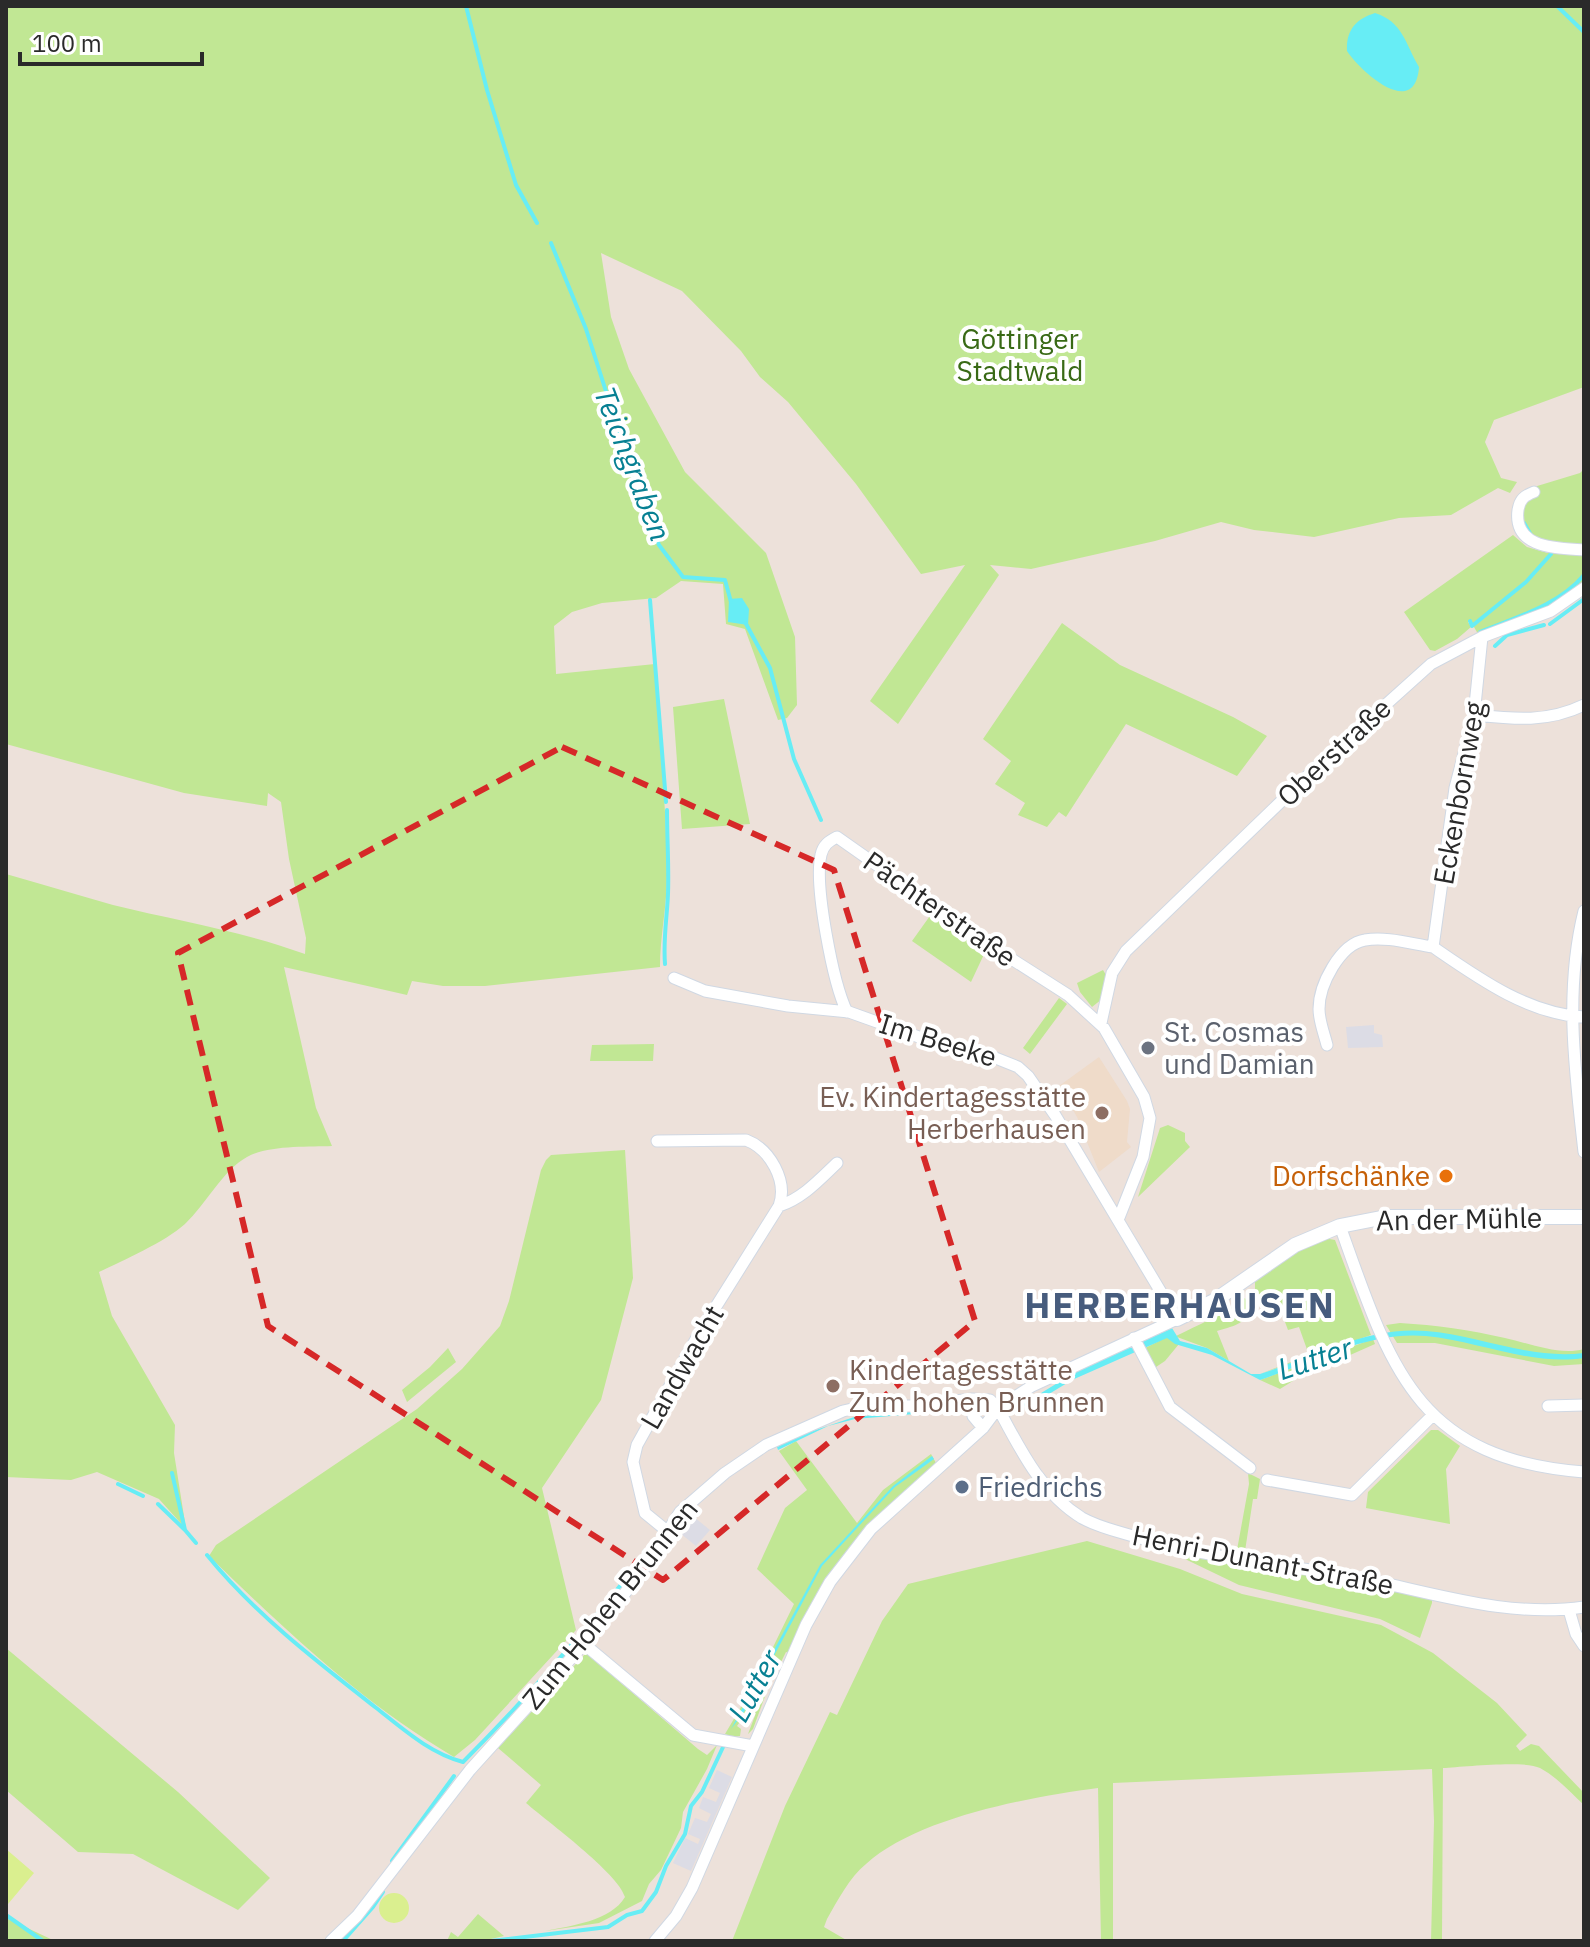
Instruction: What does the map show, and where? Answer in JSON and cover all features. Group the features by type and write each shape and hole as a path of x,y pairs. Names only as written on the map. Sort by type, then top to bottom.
{"street":[{"path":"1534,492 1524,496 1520,502 1518,521 1523,534 1533,543 1548,548 1584,550"},
{"name":"Oberstraße","path":"1101,1023 1117,963 1254,827 1408,682 1450,652 1551,611 1584,588"},
{"name":"Eckenbornweg","path":"1433,947 1455,788 1474,715 1482,637"},
{"path":"1474,715 1532,720 1584,705"},
{"name":"Pächterstraße","path":"847,1012 833,972 820,872 822,850 833,838 841,838 929,903 1061,991 1101,1023"},
{"path":"1584,911 1577,941 1584,1152"},
{"path":"1327,1045 1319,1015 1320,995 1346,950 1368,939 1433,947 1545,1012 1578,1017"},
{"name":"Im Beeke","path":"674,978 705,991 788,1006 847,1012 944,1046 1004,1060 1020,1069 1055,1115 1177,1319"},
{"path":"1101,1023 1144,1097 1150,1118 1147,1143 1118,1220"},
{"path":"657,1141 746,1140 759,1145 779,1180 782,1194 779,1206"},
{"name":"Landwacht","path":"667,1531 645,1513 633,1462 637,1445 700,1332 779,1206 792,1202 837,1163"},
{"name":"An der Mühle","path":"998,1408 1032,1386 1137,1344 1214,1301 1295,1245 1340,1226 1386,1217 1584,1217"},
{"path":"1340,1226 1374,1321 1399,1371 1433,1415 1467,1441 1498,1456 1535,1466 1584,1472"},
{"path":"1137,1344 1170,1407 1250,1468"},
{"path":"972,1399 973,1416 983,1428"},
{"name":"Zum Hohen Brunnen","path":"331,1941 357,1916 470,1770 584,1644 641,1573 680,1512 725,1473 766,1445 843,1411 865,1406 914,1406 972,1399 990,1400 998,1408"},
{"path":"1548,1406 1584,1405"},
{"path":"655,1941 676,1916 692,1888 806,1625 839,1569 871,1529 983,1428 998,1408"},
{"name":"Henri-Dunant-Straße","path":"998,1408 1041,1482 1069,1509 1101,1527 1187,1550 1351,1577 1493,1605 1529,1610 1584,1607"},
{"path":"1267,1480 1352,1495 1433,1415"},
{"path":"1569,1610 1576,1634 1584,1646"},
{"path":"584,1644 690,1733 706,1740 731,1740 753,1746"}],"highlighted area":[{"path":"562,747 834,870 975,1321 663,1580 268,1326 178,953"}],"shaded area":[{"path":"1374,1025 1374,1033 1382,1035 1383,1047 1348,1048 1346,1027"},
{"name":"Ev. Kindertagesstätte Herberhausen","path":"1099,1057 1130,1109 1127,1142 1131,1147 1099,1172 1077,1117 1059,1086"},
{"path":"694,1517 710,1530 696,1546 680,1533"},
{"path":"717,1770 732,1777 691,1871 673,1863 685,1838 698,1844 700,1839 688,1834 695,1818 707,1822 711,1814 699,1808 703,1797 716,1802 720,1793 709,1788"}],"green space":[{"name":"Göttinger Stadtwald","path":"6,6 1584,6 1584,387 1494,420 1485,442 1501,478 1517,482 1510,493 1498,488 1451,515 1399,518 1314,537 1254,530 1221,522 1155,541 1031,569 990,565 999,575 898,724 870,701 965,565 921,574 856,484 788,402 760,377 741,351 682,291 601,253 611,317 629,369 685,472 766,553 795,637 797,705 787,718 778,720 745,629 726,624 723,584 681,581 656,598 602,603 572,612 554,626 556,674 655,664 667,848 660,967 485,986 443,986 412,981 407,995 284,967 316,1108 332,1146 277,1149 247,1157 230,1170 177,1231 99,1272 112,1316 175,1425 174,1453 186,1529 159,1499 97,1472 71,1480 6,1477 6,874 305,954 306,938 289,859 281,802 268,793 267,806 184,793 6,744"},
{"path":"1584,469 1584,582 1547,607 1478,634 1470,620 1471,627 1457,639 1435,651 1430,650 1404,612 1513,535 1527,547 1548,553 1548,544 1530,534 1524,523 1524,490 1580,473"},
{"path":"1062,623 1120,665 1267,736 1237,776 1126,724 1066,817 1059,812 1047,827 1018,815 1025,803 995,784 1011,761 983,739"},
{"path":"724,699 750,824 682,829 673,707"},
{"path":"932,913 986,950 971,982 912,941"},
{"path":"1103,970 1106,975 1102,999 1092,1007 1077,983"},
{"path":"1059,998 1067,1004 1030,1054 1023,1048"},
{"path":"654,1044 653,1061 590,1061 592,1045"},
{"path":"1168,1125 1185,1133 1185,1141 1190,1147 1138,1197 1160,1128"},
{"path":"625,1150 633,1278 601,1400 542,1488 576,1630 475,1740 454,1757 356,1689 296,1638 209,1556 216,1545 417,1409 462,1369 500,1326 541,1170 551,1155"},
{"path":"1324,1238 1335,1240 1371,1335 1260,1374 1309,1355 1299,1327 1288,1330 1282,1314 1255,1291 1255,1280"},
{"path":"1245,1298 1250,1308 1246,1318 1217,1331 1229,1361 1176,1336 1219,1315"},
{"path":"1400,1323 1466,1330 1554,1350 1584,1349 1584,1364 1554,1366 1435,1343 1397,1343 1386,1325"},
{"path":"1167,1337 1179,1344 1165,1361 1153,1369 1143,1349"},
{"path":"1373,1339 1375,1344 1280,1389 1260,1380"},
{"path":"448,1348 456,1362 407,1402 402,1390"},
{"path":"1431,1430 1438,1430 1460,1446 1446,1469 1450,1524 1366,1508 1368,1492"},
{"path":"796,1441 857,1523 883,1490 931,1454 936,1463 875,1518 789,1653 786,1652 753,1729 748,1734 756,1713 749,1709 737,1726 741,1729 740,1736 733,1737 725,1734 758,1678 794,1604 757,1569 785,1508 807,1490 779,1451"},
{"path":"1248,1473 1260,1479 1257,1499 1253,1499 1245,1551 1237,1550 1249,1484"},
{"path":"1087,1541 1180,1569 1242,1594 1381,1625 1433,1653 1497,1703 1527,1735 1516,1746 1520,1751 1531,1744 1539,1746 1584,1793 1584,1805 1540,1768 1508,1764 1443,1768 1442,1941 1431,1941 1432,1769 1113,1783 1113,1941 1101,1941 1098,1788 976,1812 944,1822 888,1848 854,1876 827,1919 824,1927 848,1941 732,1941 785,1806 830,1712 837,1715 882,1621 908,1584"},
{"path":"1186,1555 1374,1586 1432,1598 1432,1603 1420,1638 1380,1619 1239,1585 1185,1559"},
{"path":"6,1648 178,1792 270,1878 238,1910 133,1854 78,1852 6,1790"},
{"path":"586,1653 698,1749 707,1755 717,1745 683,1812 681,1828 661,1870 649,1884 642,1901 599,1923 545,1931 600,1917 619,1905 625,1897 610,1875 526,1803 541,1785 498,1748"},
{"path":"6,1849 34,1873 8,1904 6,1903"},
{"path":"394,1893 405,1897 409,1908 405,1919 394,1923 383,1919 379,1908 383,1897"},
{"path":"478,1914 504,1936 482,1941 447,1941 451,1932 458,1937"},
{"path":"6,1918 55,1941 6,1941"}],"water":[{"path":"1375,13 1398,28 1419,67 1415,83 1408,90 1386,87 1363,70 1347,51 1348,37 1354,26"},
{"path":"742,598 749,609 748,625 728,622 729,599"},
{"path":"1172,1328 1180,1341 1207,1348 1251,1374 1260,1374 1362,1338 1404,1331 1446,1333 1544,1353 1584,1353 1584,1358 1544,1359 1446,1339 1404,1336 1362,1343 1260,1380 1212,1355 1175,1344 1167,1338 1072,1380 1026,1408 1023,1404 1074,1373"},
{"path":"961,1407 962,1410 855,1419 828,1426 778,1450 777,1447 801,1435 854,1417"},
{"path":"932,1456 934,1459 895,1487 822,1566 744,1712 731,1729 820,1565 893,1486"}],"waterway":[{"name":"Teichgraben","path":"466,6 516,185 537,223"},
{"path":"1557,6 1584,32"},
{"name":"Teichgraben","path":"551,243 586,329 637,488 659,545 683,577 725,580 731,602"},
{"path":"1524,523 1531,535"},
{"path":"1470,621 1472,626 1526,582 1551,554"},
{"path":"1480,632 1549,603 1584,575"},
{"path":"1550,624 1584,599"},
{"path":"650,600 666,802"},
{"name":"Teichgraben","path":"745,622 770,668 794,759 821,820"},
{"path":"1495,646 1507,635 1544,625"},
{"path":"665,964 667,810"},
{"path":"172,1473 185,1530 196,1543"},
{"path":"118,1484 143,1496"},
{"path":"158,1504 185,1530"},
{"path":"207,1555 245,1597 330,1672 416,1739 439,1753 463,1762 554,1665 639,1562"},
{"name":"Lutter","path":"491,1941 608,1927 627,1915 642,1911 656,1892 666,1866 685,1834 691,1806 702,1792 724,1745"},
{"path":"392,1861 454,1776"},
{"path":"343,1941 383,1892"},
{"path":"6,1915 43,1941"}],"place":[{"name":"St. Cosmas und Damian","path":"1148,1048"},
{"name":"Ev. Kindertagesstätte Herberhausen","path":"1102,1113"},
{"name":"Dorfschänke","path":"1446,1176"},
{"name":"Kindertagesstätte Zum hohen Brunnen","path":"833,1386"},
{"name":"Friedrichs","path":"962,1487"}],"district":[{"name":"HERBERHAUSEN","path":"1180,1305"}]}
